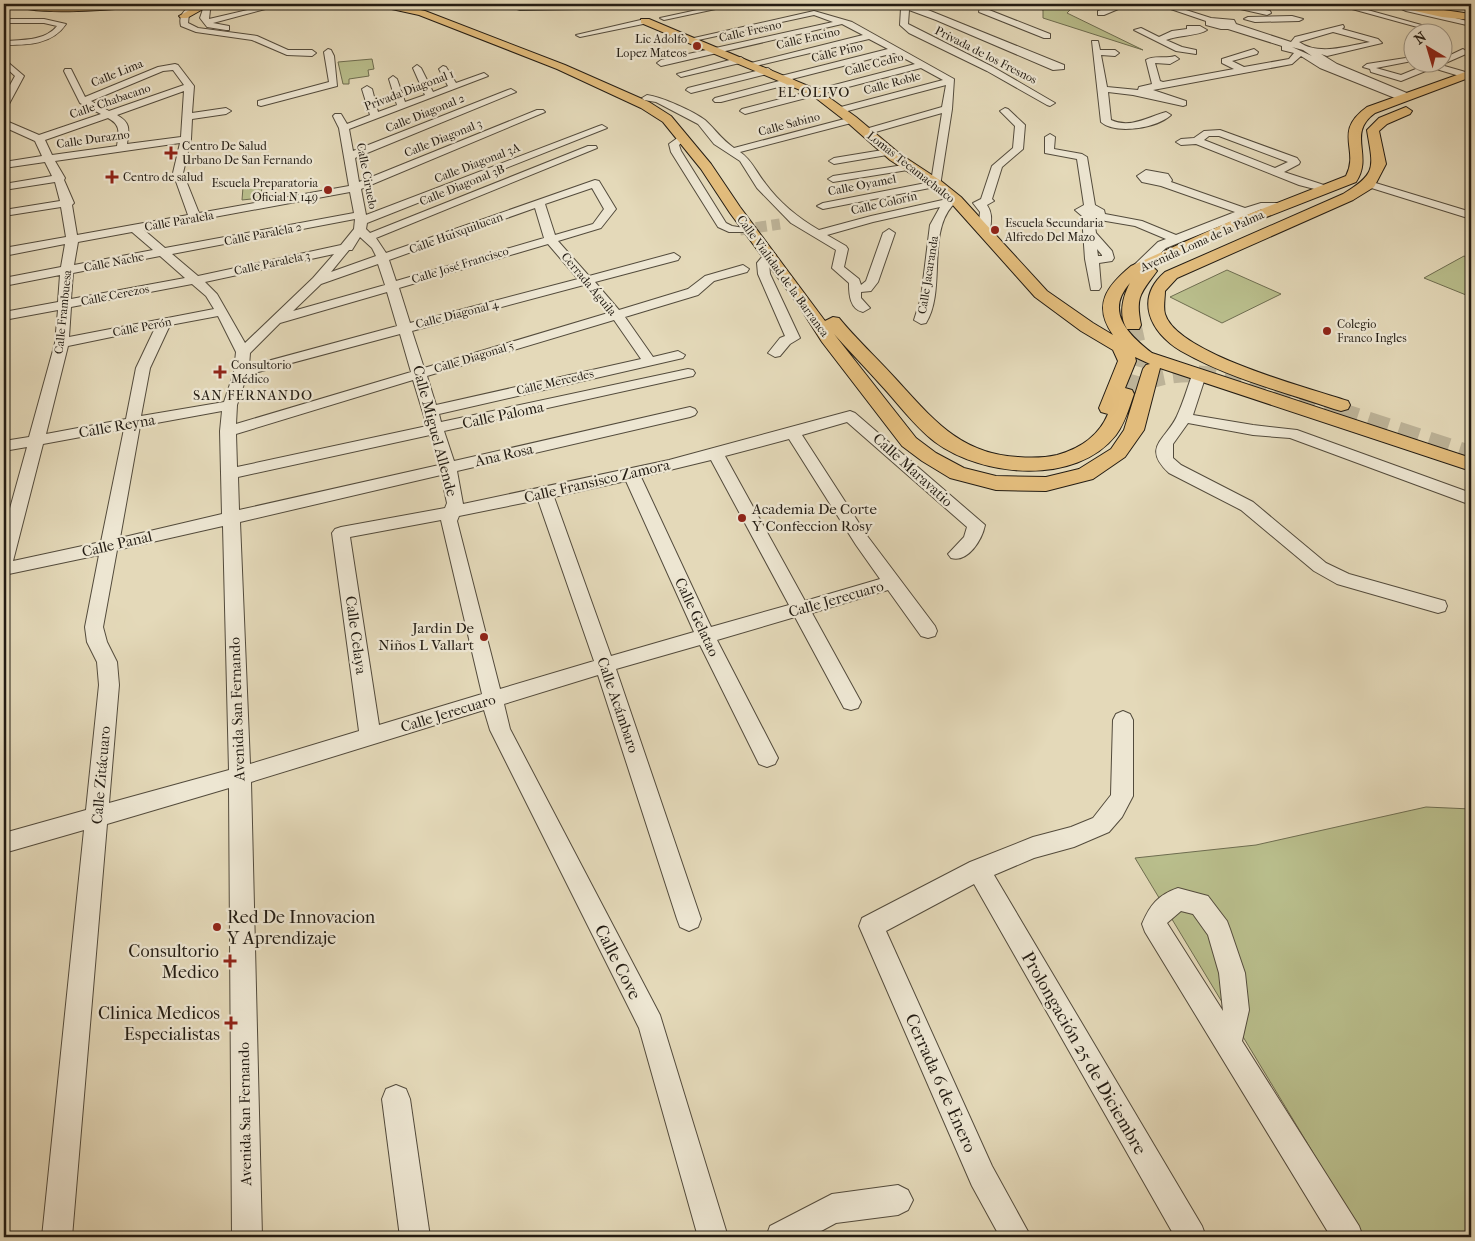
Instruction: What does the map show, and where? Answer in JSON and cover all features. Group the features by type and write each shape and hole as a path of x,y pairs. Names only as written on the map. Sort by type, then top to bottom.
{"main road":[{"path":"18,4 79,10 140,4"},
{"path":"42,4 83,7 123,4"},
{"path":"184,18 197,7 207,4"},
{"name":"Calle Vialidad de la Barranca","path":"381,4 422,13 593,80 656,111 667,119 683,136 806,304 828,338 909,442 929,457 957,473 996,483 1046,484 1086,474 1118,453 1134,430 1143,379"},
{"name":"Calle Vialidad de la Barranca","path":"405,4 431,10 536,50 647,98 679,117 709,152 728,182 821,306 840,330 866,357"},
{"path":"1405,5 1471,23"},
{"path":"646,22 661,16"},
{"path":"1447,18 1471,23"},
{"name":"Lomas Tecamachalco","path":"646,22 816,92 889,152 936,184 952,202 984,230 1030,285 1087,328 1121,348 1143,379"},
{"path":"1458,91 1470,76"},
{"path":"1374,136 1354,133 1355,127 1362,116 1371,110 1470,76"},
{"path":"1369,184 1379,164 1374,130 1383,121 1417,106"},
{"name":"Avenida Loma de la Palma","path":"1354,133 1357,166 1351,179 1283,205 1185,236 1137,269 1119,284 1112,307 1112,322 1120,336 1129,344 1143,379 1199,375 1360,420 1471,448"},
{"name":"Avenida Loma de la Palma","path":"1369,184 1348,197 1171,275 1157,291 1157,315 1171,335 1187,347 1231,368 1471,465"},
{"path":"1185,236 1136,284 1130,301 1130,315 1140,327 1147,288 1154,278 1183,262 1215,254"},
{"path":"1055,305 1077,314 1093,316 1112,307"},
{"path":"1087,328 1100,325 1112,307"},
{"path":"866,357 899,384 956,440 1001,456 1040,457 1070,451 1092,438 1105,415 1126,361 1126,356 1121,348"},
{"path":"866,357 880,383 915,428 958,456 983,465 1019,470 1064,468 1093,456 1120,431 1143,379"}],"street":[{"path":"4,12 14,4"},
{"path":"214,4 204,13 206,20 219,28 263,40 287,52 312,50 328,52 330,56 334,84 261,103"},
{"path":"515,4 516,7 581,7 604,4"},
{"path":"661,16 735,4"},
{"path":"1101,13 1119,7 1115,4"},
{"path":"1160,4 1229,27 1290,53 1385,87 1406,97"},
{"path":"1169,4 1213,22"},
{"path":"1338,4 1354,6 1408,22"},
{"path":"1395,4 1410,10 1447,18"},
{"path":"904,5 941,17 1061,67 1056,68 904,5"},
{"path":"904,5 1012,6"},
{"name":"Privada de los Fresnos","path":"904,5 904,25 990,69 1050,103"},
{"path":"1405,5 1447,18"},
{"path":"528,18 531,6"},
{"path":"972,6 1047,36"},
{"path":"260,31 196,30 184,24 184,18 206,20 269,7"},
{"path":"1245,18 1237,9 1299,19"},
{"path":"4,12 34,12"},
{"path":"689,40 808,13 817,13 844,22 951,81 936,184"},
{"path":"1160,39 1213,22 1245,18 1267,21 1286,17"},
{"path":"1227,21 1231,22 1233,26 1290,53"},
{"path":"4,22 40,23 54,26 55,28 38,37 4,43"},
{"path":"580,34 646,22"},
{"name":"Calle Fresno","path":"661,63 844,22"},
{"path":"1290,53 1298,39 1336,28 1388,45"},
{"path":"1138,30 1193,52"},
{"name":"Calle Encino","path":"681,74 870,36"},
{"path":"263,40 276,38"},
{"path":"1128,90 1240,69 1266,59 1310,49 1327,53 1378,43"},
{"path":"302,44 312,50"},
{"path":"1115,54 1096,48 1103,88 1106,122 1108,124 1130,126 1166,116 1154,109"},
{"path":"1310,49 1323,61 1366,84 1406,97"},
{"name":"Calle Pino","path":"718,100 895,50"},
{"path":"1240,69 1225,62 1254,52 1266,59"},
{"path":"1452,57 1464,52"},
{"path":"1162,83 1150,60 1170,61 1175,58"},
{"path":"1402,61 1364,68 1400,78 1416,72"},
{"path":"4,62 20,76 4,104"},
{"name":"Calle Cedro","path":"746,111 922,65"},
{"name":"Calle Lima","path":"83,101 161,68 175,67 189,86"},
{"path":"417,68 430,96"},
{"path":"1452,68 1470,76"},
{"path":"443,69 453,87"},
{"path":"68,71 83,101 110,114 121,122 124,128 122,148"},
{"name":"Calle Encino","path":"691,90 768,71"},
{"name":"Privada Diagonal 1","path":"344,128 484,76"},
{"path":"393,79 402,106"},
{"name":"Calle Roble","path":"840,110 951,81"},
{"path":"1103,88 1128,90 1183,103 1142,90 1162,83"},
{"path":"1366,84 1385,87"},
{"path":"189,86 186,138 178,173 194,218"},
{"name":"Calle Chabacano","path":"39,139 189,86"},
{"path":"367,89 375,117"},
{"path":"1128,90 1130,100 1138,103"},
{"name":"Calle Diagonal 2","path":"348,157 510,92"},
{"path":"647,98 658,98 701,122 718,142 744,159 761,186 795,221 842,249 838,268 855,282 856,298 863,308"},
{"path":"866,132 947,109"},
{"path":"188,117 226,111"},
{"path":"984,230 986,204 997,166 1018,149 1020,125 1005,111"},
{"name":"Calle Diagonal 3","path":"354,188 540,112"},
{"name":"Calle Ciruelo","path":"338,116 344,128 354,188 363,226"},
{"name":"Calle Sabino","path":"733,151 852,120"},
{"path":"4,123 39,139"},
{"name":"Calle Diagonal 3A","path":"363,226 602,128"},
{"path":"1197,141 1207,133 1220,133 1295,162 1276,172"},
{"path":"683,136 674,144 676,152 722,225 729,229 740,230"},
{"path":"1050,137 1049,151 1082,157 1092,212 1090,234 1095,287"},
{"name":"Calle Durazno","path":"4,165 186,138"},
{"name":"Calle Frambuesa","path":"4,561 62,343 67,271 72,240 68,203 60,178 39,139"},
{"path":"1181,142 1197,141 1303,184 1324,190"},
{"name":"Calle Diagonal 3B","path":"363,226 592,148"},
{"path":"834,161 889,152"},
{"path":"833,179 910,167"},
{"path":"4,187 60,178"},
{"name":"Calle Huixquilucan","path":"317,281 595,183"},
{"name":"Calle José Francisco","path":"275,321 599,225 603,216 610,209 595,183"},
{"path":"1163,183 1244,212"},
{"name":"Calle Oyamel","path":"823,206 936,184"},
{"path":"1369,184 1471,216"},
{"name":"Calle Paralela","path":"4,252 354,188"},
{"name":"Calle Colorín","path":"818,234 871,219 952,202"},
{"name":"Calle Jacaranda","path":"921,320 927,298 936,225 952,202"},
{"path":"4,213 68,203"},
{"name":"Cerrada Águila","path":"539,203 550,239 616,314 648,360"},
{"path":"1092,212 1128,220 1163,234 1185,236 1261,206 1283,205"},
{"path":"1092,212 1139,215 1185,236"},
{"path":"780,224 795,221"},
{"name":"Avenida San Fernando","path":"247,1237 240,776 228,430 230,405 242,362 275,321 317,281 348,247 363,226"},
{"name":"Calle Paralela 2","path":"166,253 363,226"},
{"name":"Calle Miguel Allende","path":"363,226 377,246 383,259 406,327 448,468 455,503 450,513 449,521 493,699"},
{"path":"136,229 166,253 211,294 222,311 242,362"},
{"path":"855,289 866,288 872,282 889,233"},
{"path":"1090,234 1108,254 1108,258 1101,260 1091,259"},
{"name":"Calle Paralela 3","path":"196,280 348,247"},
{"name":"Calle Nache","path":"4,282 166,253"},
{"path":"770,255 763,263 764,274 793,338 785,341 775,353"},
{"name":"Calle Diagonal 4","path":"242,362 406,327 674,257"},
{"path":"693,292 700,283 710,277 743,270"},
{"name":"Calle Cerezos","path":"4,316 196,280"},
{"name":"Calle Diagonal 5","path":"228,430 693,292"},
{"name":"Calle Perón","path":"62,343 222,311"},
{"name":"Calle Zitácuaro","path":"57,1237 109,685 107,662 97,642 94,627 143,368 165,322"},
{"name":"Calle Mercedes","path":"431,411 648,360 678,355"},
{"name":"Calle Paloma","path":"229,474 688,373"},
{"path":"1199,375 1184,418 1165,444 1165,460 1175,469 1247,506 1320,567 1343,579 1438,606"},
{"name":"Calle Reyna","path":"4,446 230,405"},
{"name":"Ana Rosa","path":"230,518 690,412"},
{"name":"Calle Fransisco Zamora","path":"341,533 450,513 631,474 716,454 850,416"},
{"name":"Calle Maravatio","path":"850,416 894,451 924,481 976,525 975,533 970,543 956,554"},
{"path":"1184,418 1253,430 1292,433 1471,499"},
{"path":"792,432 891,583 928,631"},
{"path":"716,454 851,702"},
{"name":"Calle Gelatao","path":"631,474 706,636 767,758"},
{"name":"Calle Acámbaro","path":"544,493 605,665 689,919"},
{"name":"Calle Panal","path":"4,569 230,518"},
{"name":"Calle Celaya","path":"341,533 370,737"},
{"name":"Calle Jerecuaro","path":"4,843 240,776 605,665 891,583"},
{"name":"Calle Cove","path":"493,699 495,715 500,730 650,1024 713,1237"},
{"path":"871,926 978,870 1033,848 1074,837 1101,825 1114,810 1122,796 1123,720"},
{"name":"Prolongación 25 de Diciembre","path":"978,870 1191,1237"},
{"path":"1228,1044 1236,1010 1232,973 1218,928 1200,904 1178,899 1160,912 1154,924 1228,1044 1348,1237"},
{"name":"Cerrada 6 de Enero","path":"871,926 982,1176 1016,1237"},
{"path":"396,1099 415,1237"},
{"path":"781,1237 832,1209 898,1200"}],"green space":[{"path":"1027,4 1076,4 1067,13 1143,50 1043,18 1043,10"},
{"path":"372,59 374,69 368,70 369,76 349,79 349,84 343,84 338,62"},
{"path":"262,184 261,198 242,200 243,187"},
{"path":"1464,256 1471,259 1471,297 1424,278"},
{"path":"1227,270 1281,294 1222,323 1170,297"},
{"path":"1426,807 1471,809 1471,1237 1364,1237 1135,858 1256,845"}],"tunnel":[{"path":"740,230 780,224"},
{"path":"1133,325 1141,362 1135,384"},
{"path":"1125,394 1149,381 1175,375 1203,374 1232,378 1261,386 1339,413"},
{"path":"1339,413 1471,456"}],"place":[{"name":"Lic Adolfo Lopez Mateos","path":"697,46"},
{"name":"Centro De Salud Urbano De San Fernando","path":"171,153"},
{"name":"Centro de salud","path":"112,177"},
{"name":"Escuela Preparatoria Oficial N 149","path":"328,190"},
{"name":"Escuela Secundaria Alfredo Del Mazo","path":"995,230"},
{"name":"Colegio Franco Ingles","path":"1327,331"},
{"name":"Consultorio Médico","path":"220,372"},
{"name":"Academia De Corte Y Confeccion Rosy","path":"742,518"},
{"name":"Jardin De Niños L Vallart","path":"484,637"},
{"name":"Red De Innovacion Y Aprendizaje","path":"217,927"},
{"name":"Consultorio Medico","path":"230,961"},
{"name":"Clinica Medicos Especialistas","path":"231,1023"}],"district":[{"name":"EL OLIVO","path":"814,92"},
{"name":"SAN FERNANDO","path":"253,395"}]}
